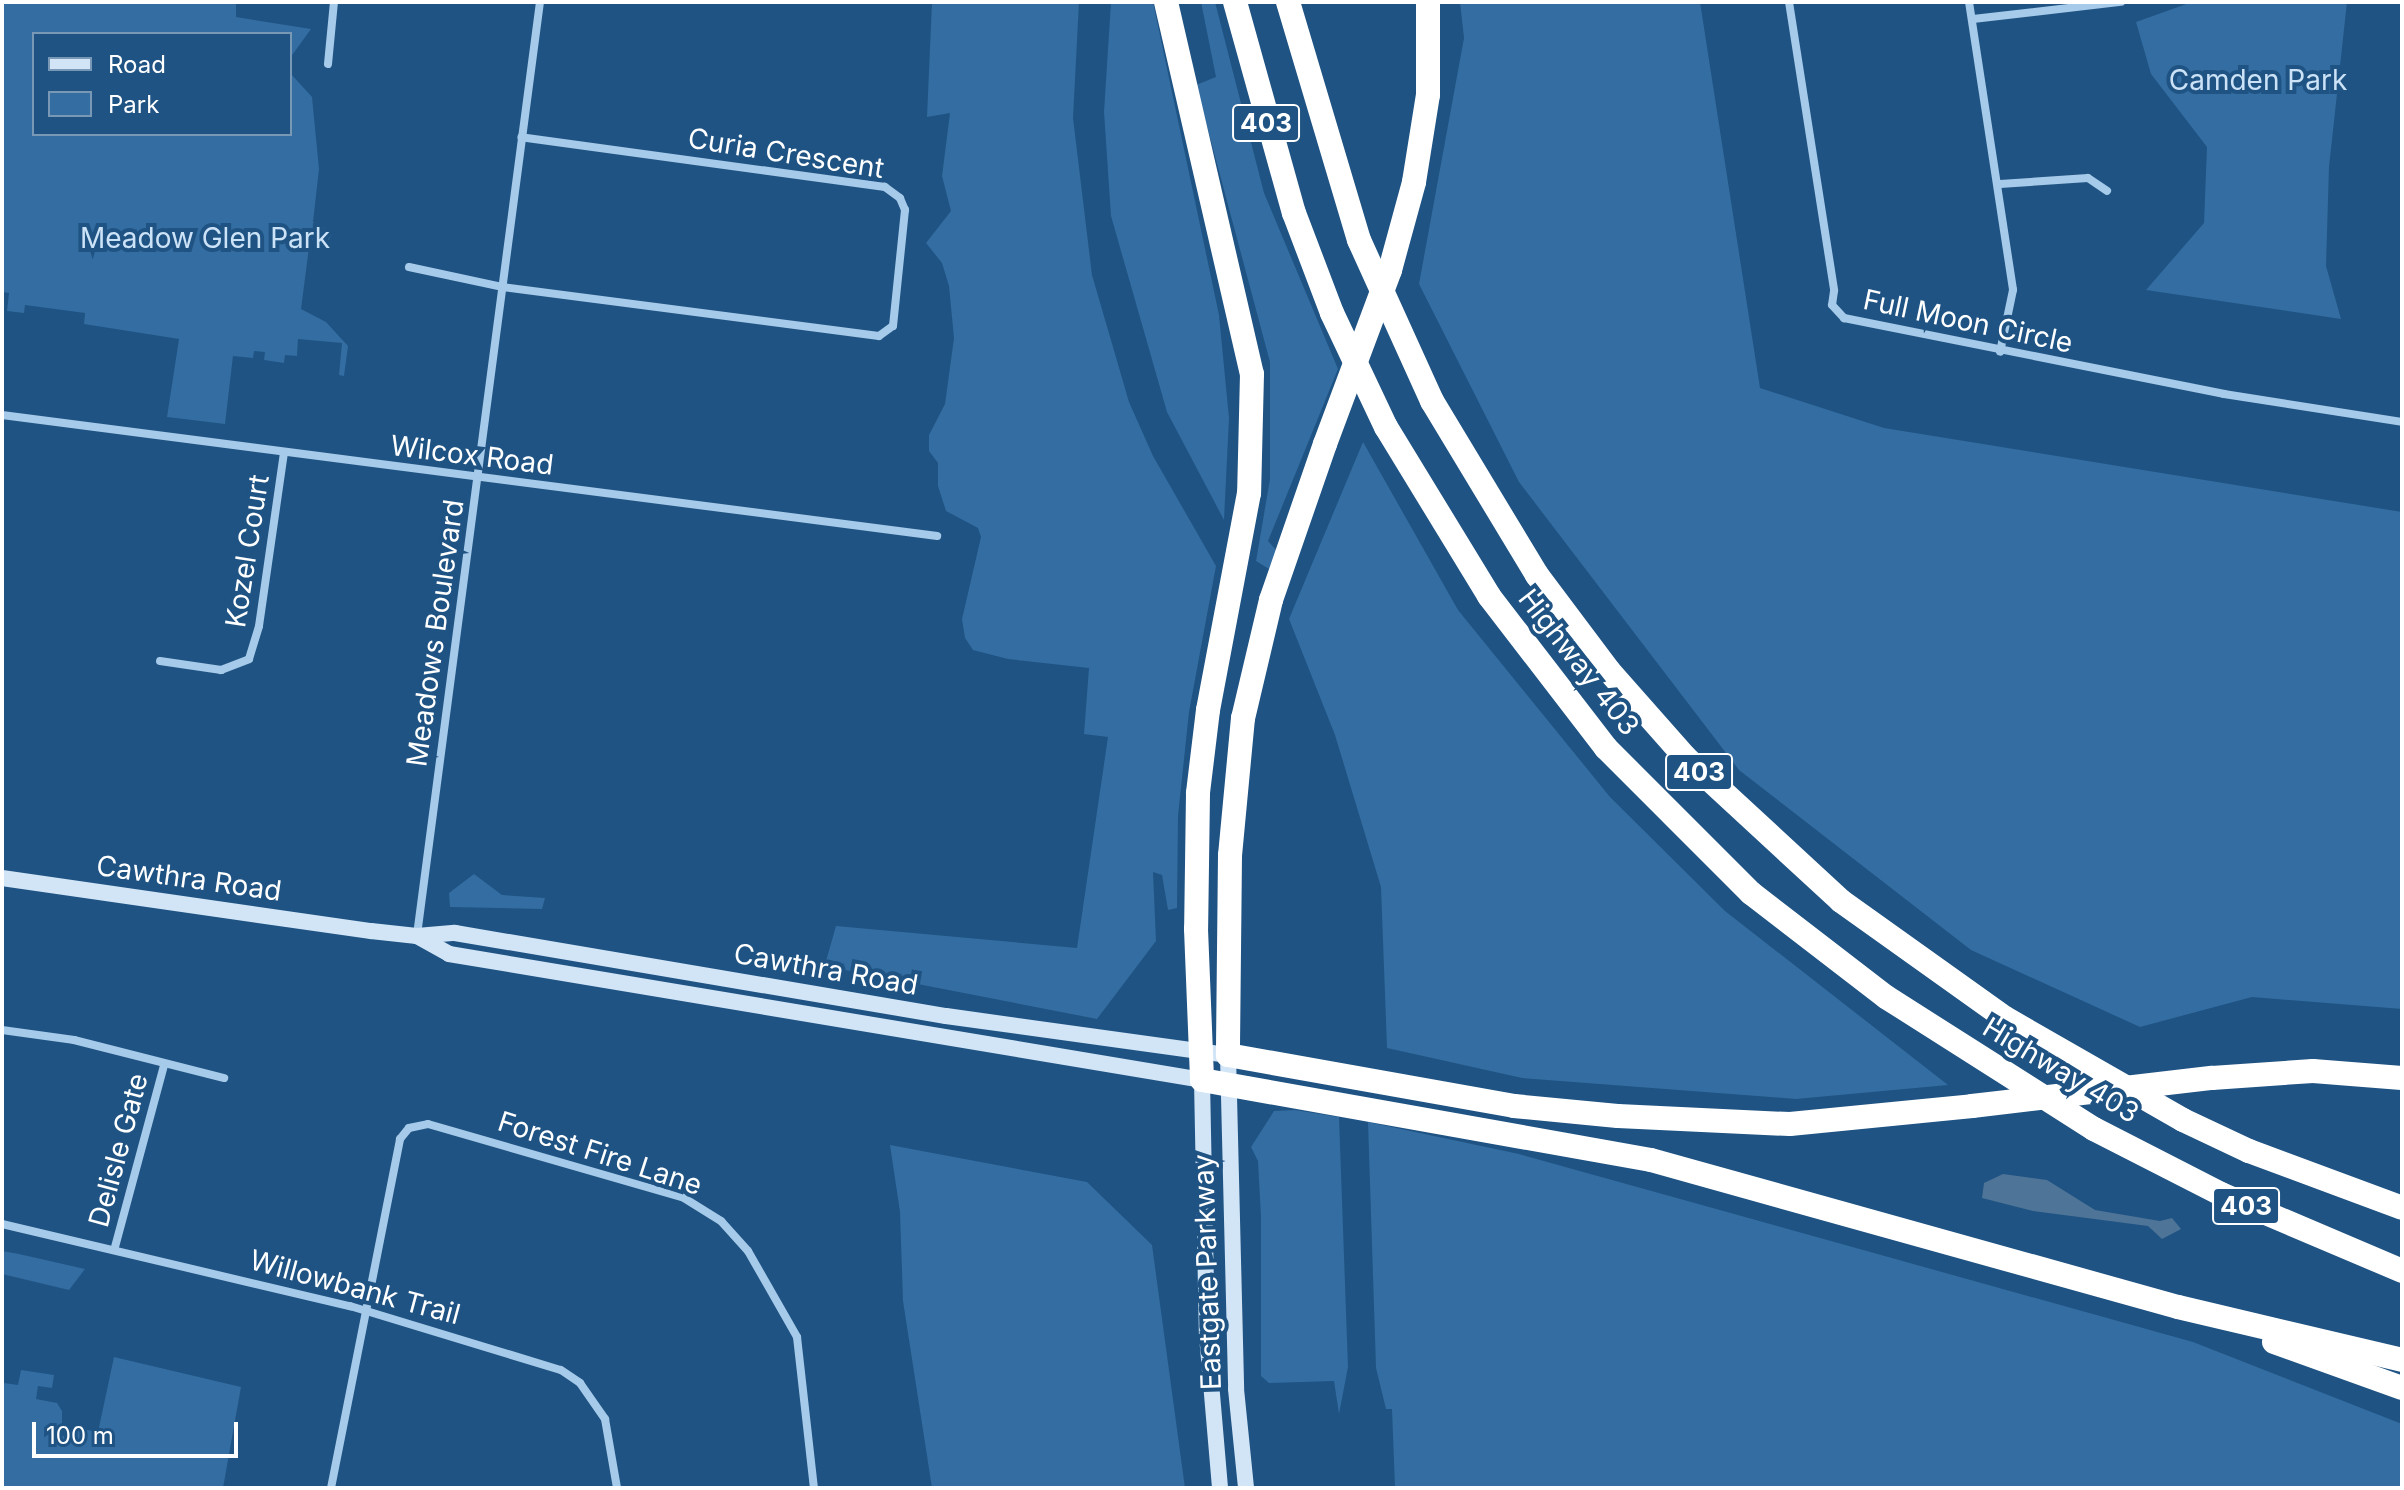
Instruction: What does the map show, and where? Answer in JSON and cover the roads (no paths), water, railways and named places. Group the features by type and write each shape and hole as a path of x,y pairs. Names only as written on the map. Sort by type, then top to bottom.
{"highway":[{"path":"1166,2 1252,374 1249,493 1208,710 1198,793 1202,1080 1651,1160 2178,1307 2402,1360"},
{"name":"Highway 403","path":"1235,2 1294,213 1332,313 1386,427 1489,596 1568,704 1637,782 1751,893 1886,997 2094,1129 2221,1194 2402,1271"},
{"name":"Highway 403","path":"1288,2 1359,240 1432,401 1537,575 1609,671 1685,757 1841,901 2005,1018 2183,1120 2249,1151 2402,1208"},
{"path":"1428,2 1428,95 1414,182 1390,270 1271,600 1243,718 1230,855 1228,1055 1514,1106 1790,1124 2212,1078 2313,1071 2402,1078"},
{"path":"2178,1307 2402,1388"}],"main road":[{"name":"Cawthra Road","path":"2,878 417,936 455,933 946,1016 1228,1055"},
{"name":"Cawthra Road","path":"417,936 449,954 1202,1080"},
{"name":"Eastgate Parkway","path":"1228,1055 1236,1389 1246,1488"},
{"name":"Eastgate Parkway","path":"1202,1080 1207,1336 1220,1488"}],"street":[{"path":"328,64 334,2"},
{"name":"Meadows Boulevard","path":"417,936 540,2"},
{"name":"Full Moon Circle","path":"1789,2 1832,305 1844,318 2000,352 2402,422"},
{"path":"1969,2 2000,184 2013,290 2000,352"},
{"path":"1973,19 2121,2"},
{"name":"Curia Crescent","path":"409,267 502,287 879,336 893,326 899,300 905,210 900,198 885,187 521,137"},
{"path":"2000,184 2088,178 2107,191"},
{"name":"Wilcox Road","path":"2,415 937,536"},
{"name":"Kozel Court","path":"160,661 221,670 249,659 259,626 284,453"},
{"path":"2,1030 74,1040 224,1078"},
{"name":"Delisle Gate","path":"115,1247 164,1065"},
{"name":"Forest Fire Lane","path":"366,1310 395,1156 409,1128 428,1124 448,1129 684,1198 736,1236 779,1298 797,1337 805,1376 814,1488"},
{"name":"Willowbank Trail","path":"2,1224 115,1247 366,1310 561,1370 580,1383 605,1419 617,1488"},
{"path":"331,1488 366,1310"}],"park label":[{"name":"Camden Park","path":"2258,80"},
{"name":"Meadow Glen Park","path":"205,238"}]}
